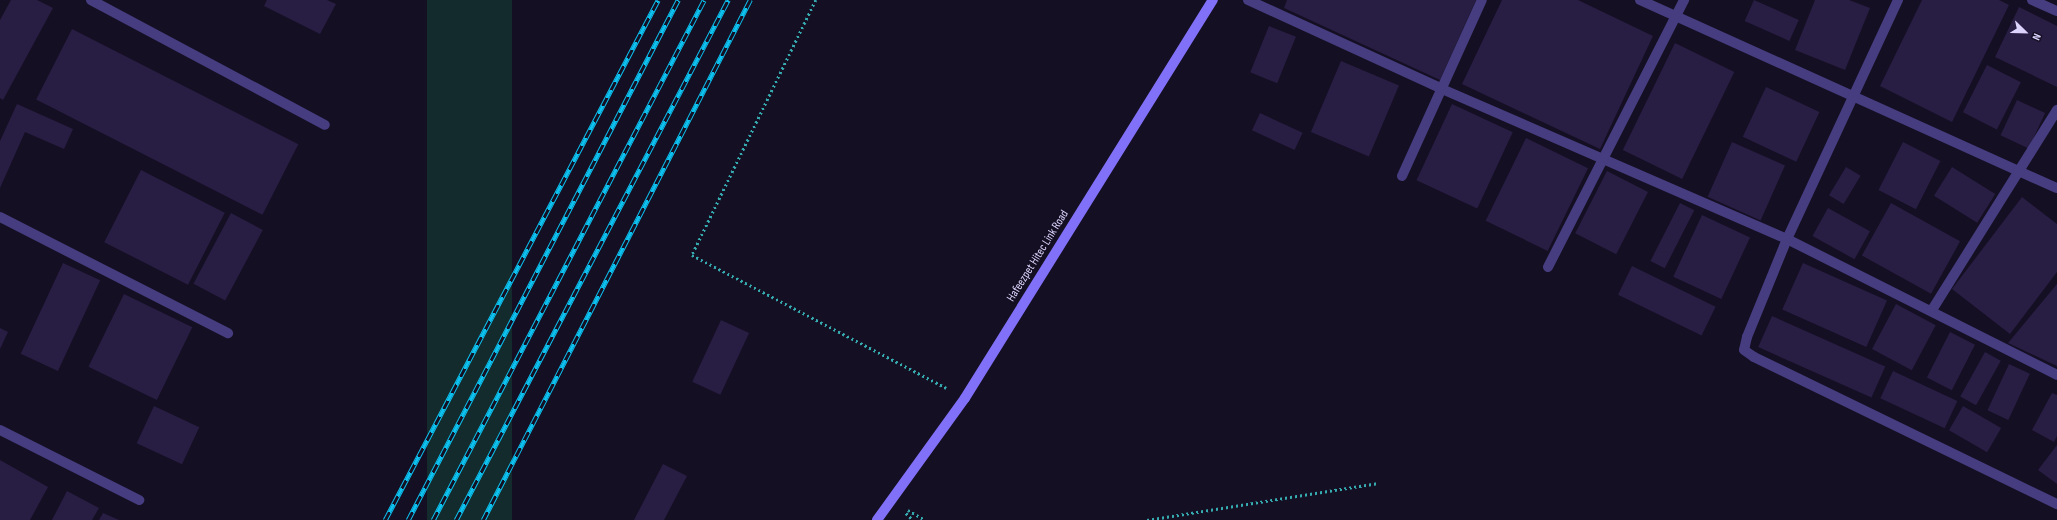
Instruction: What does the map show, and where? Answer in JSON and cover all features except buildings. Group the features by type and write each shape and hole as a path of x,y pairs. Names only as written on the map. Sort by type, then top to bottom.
{"main road":[{"name":"Hafeezpet Hitec Link Road","path":"876,520 965,398 1213,0"}],"street":[{"path":"91,0 325,125"},
{"path":"1248,0 1442,89 1604,158 1787,239 1932,310 2057,375"},
{"path":"1402,176 1482,0"},
{"path":"1640,0 2018,172 2057,188"},
{"path":"1548,267 1677,17 1684,0"},
{"path":"1898,0 1787,239 1747,337 1744,350 1754,357 2057,504"},
{"path":"2032,0 2057,11"},
{"path":"1932,310 2057,110"},
{"path":"0,217 228,333"},
{"path":"0,430 139,500"}],"path":[{"path":"816,0 692,255 965,398"},
{"path":"1147,520 1377,483"}],"green space":[{"path":"427,0 512,0 512,520 427,520"}],"railway":[{"path":"385,520 658,0"},
{"path":"408,520 678,0"},
{"path":"433,520 704,0"},
{"path":"456,520 728,0"},
{"path":"483,520 750,0"}]}
